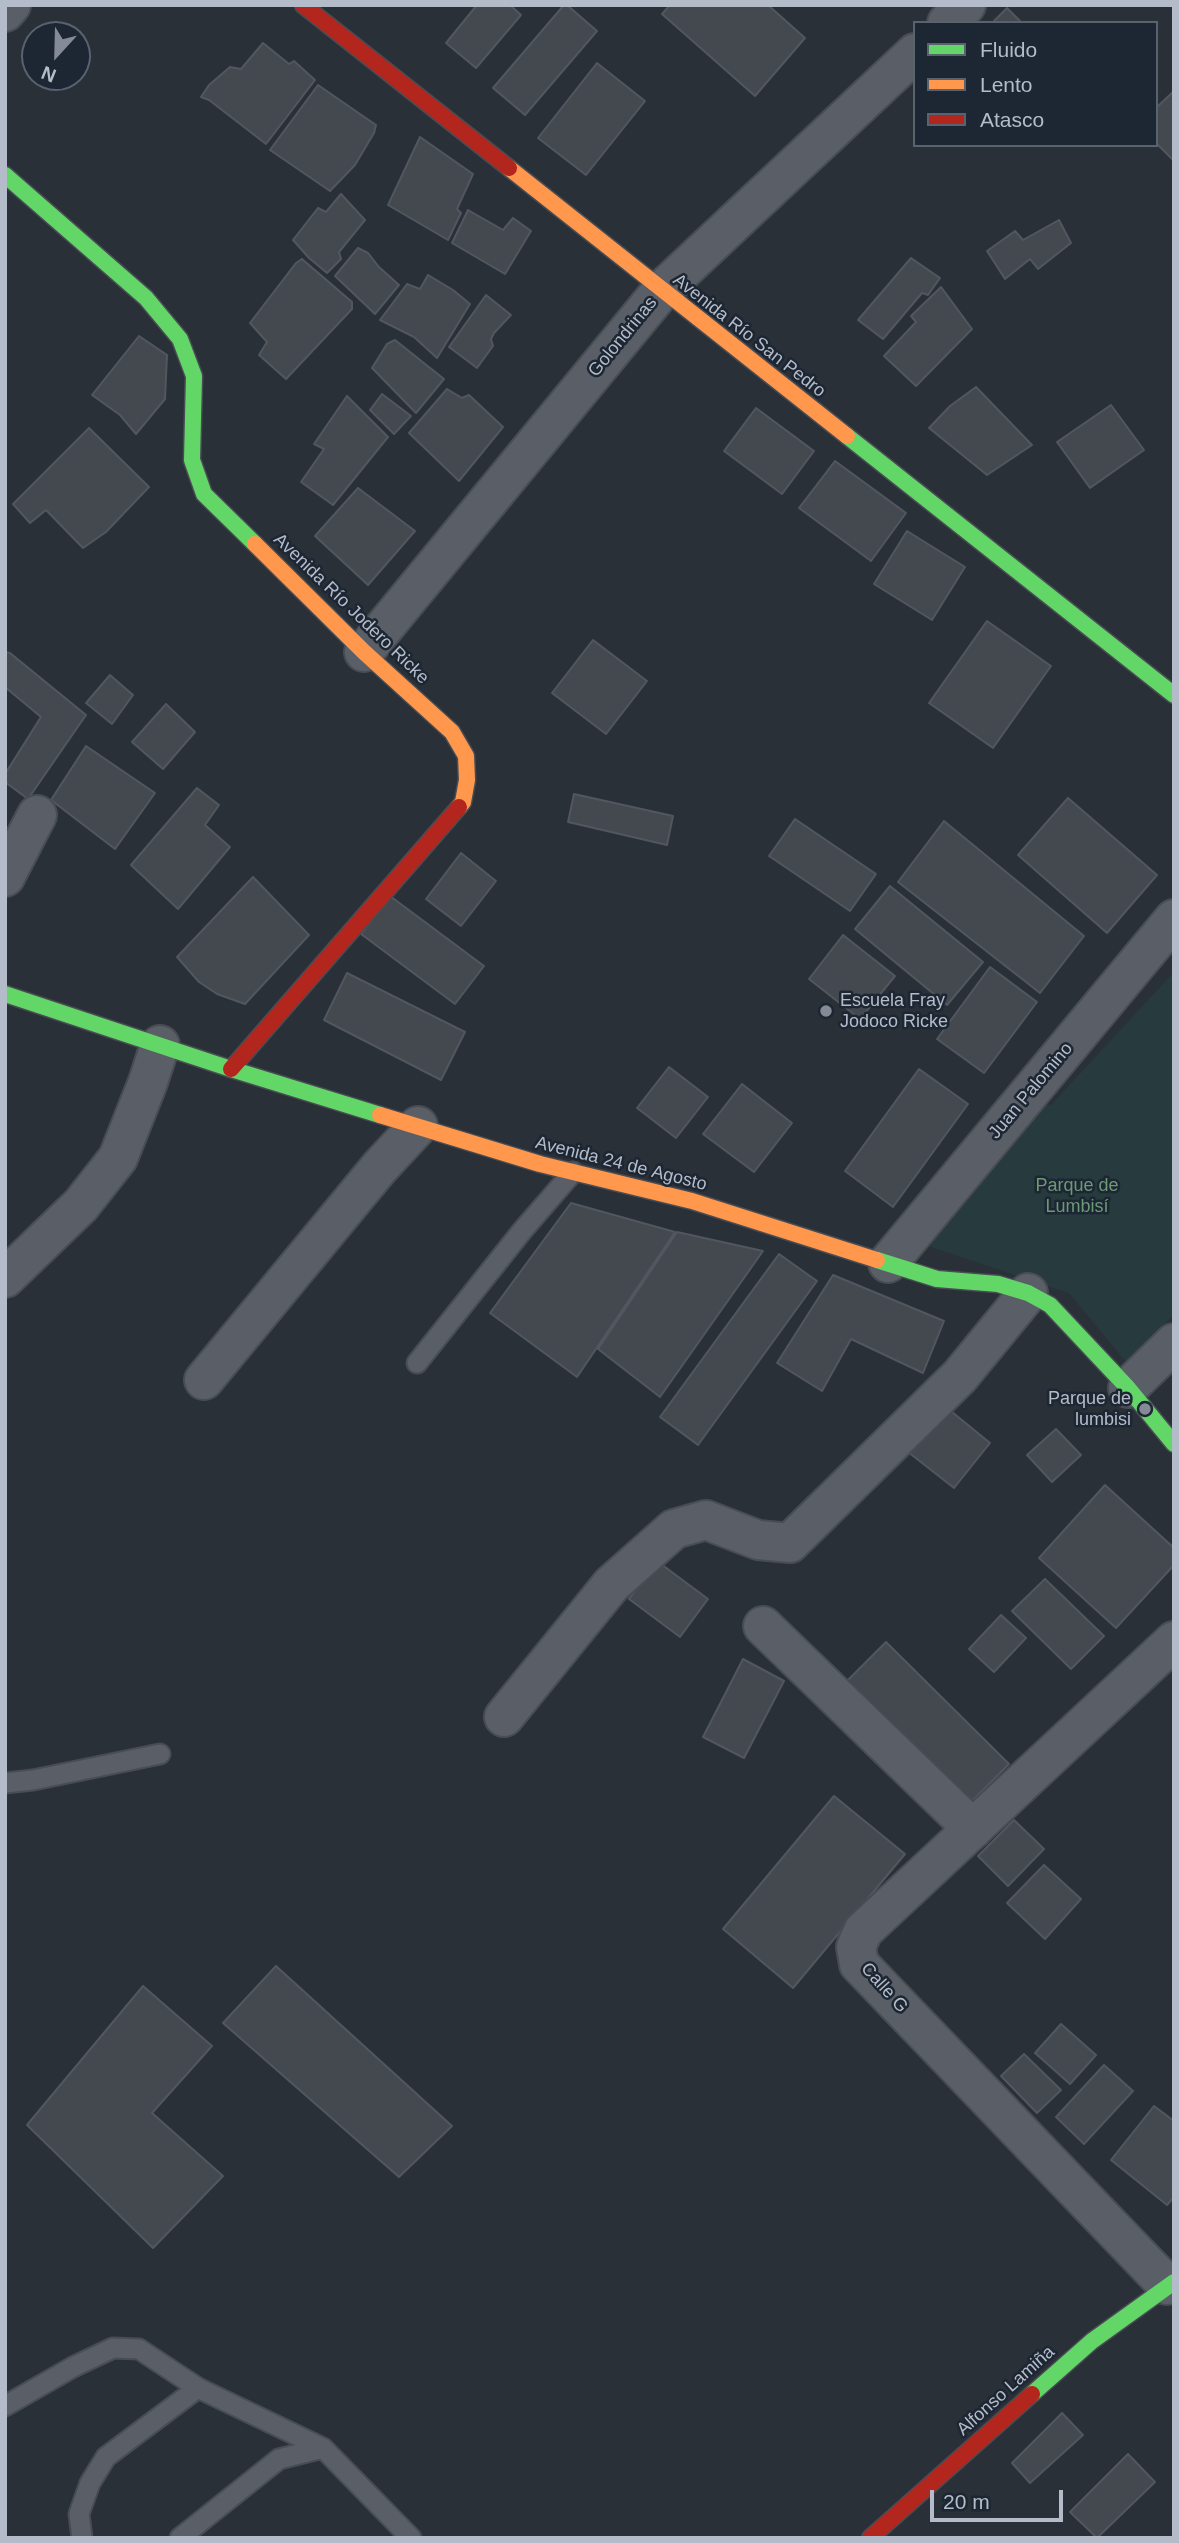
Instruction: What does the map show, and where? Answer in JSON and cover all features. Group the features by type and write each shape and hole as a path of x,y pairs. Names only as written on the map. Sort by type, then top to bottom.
{"street":[{"path":"5,12 11,5"},
{"name":"Avenida Río San Pedro","path":"303,5 1174,695"},
{"path":"949,21 966,5"},
{"name":"Golondrinas","path":"364,652 661,291 913,55"},
{"name":"Avenida Río Jodero Ricke","path":"5,175 146,299 180,339 194,376 192,460 204,494 364,652 452,732 466,755 467,780 463,802 232,1069"},
{"path":"5,877 37,816"},
{"name":"Juan Palomino","path":"888,1263 1174,919"},
{"name":"Avenida 24 de Agosto","path":"5,994 232,1069 540,1164 692,1201 937,1279 998,1284 1028,1293 1050,1305 1128,1388 1174,1444"},
{"path":"5,1278 81,1205 118,1158 160,1045"},
{"path":"204,1380 379,1168 418,1126"},
{"path":"504,1717 611,1584 674,1529 706,1520 758,1540 790,1543 960,1376 1028,1293"},
{"path":"1128,1388 1174,1343"},
{"path":"763,1626 973,1829"},
{"name":"Calle G","path":"1170,2284 859,1964 856,1947 863,1931 1174,1641"},
{"name":"Alfonso Lamiña","path":"870,2538 1092,2341 1170,2284"}],"lane":[{"path":"417,1363 522,1231 573,1172"},
{"path":"5,1783 33,1780 160,1754"},
{"path":"5,2406 73,2367 113,2348 139,2349 198,2388 323,2448 411,2538"},
{"path":"82,2538 79,2514 90,2483 106,2457 198,2388"},
{"path":"180,2538 279,2459 323,2448"}],"green space":[{"name":"Parque de Lumbisí","path":"1174,972 1174,1315 1126,1362 1069,1293 910,1240 1013,1107 1051,1105"}],"building":[{"path":"477,5 510,5 521,15 476,68 446,43"},
{"path":"564,5 597,31 525,115 493,88"},
{"path":"670,5 768,5 805,38 755,96 662,14"},
{"path":"1007,8 1020,21 994,21"},
{"path":"263,43 289,64 294,61 315,80 266,144 209,100 201,97 209,85 230,67 241,69"},
{"path":"597,63 645,101 586,175 538,138"},
{"path":"318,85 376,125 355,165 330,191 270,150"},
{"path":"1174,91 1174,161 1158,145 1158,106"},
{"path":"420,137 473,174 457,209 461,213 448,240 388,205"},
{"path":"341,194 365,220 339,252 341,259 327,273 293,240 318,208 326,212"},
{"path":"468,210 503,230 513,218 531,231 505,274 452,243"},
{"path":"1059,220 1071,243 1038,269 1030,259 1005,279 987,251 1015,231 1023,240"},
{"path":"358,248 368,253 399,285 375,314 335,276"},
{"path":"911,258 940,278 928,295 922,293 883,339 858,320"},
{"path":"302,259 352,302 352,309 286,379 259,355 267,342 250,323 296,263"},
{"path":"428,275 470,304 437,358 414,337 380,320 407,284 420,289"},
{"path":"941,287 972,329 916,386 884,356 916,322 911,316"},
{"path":"486,295 511,315 494,333 491,339 493,346 477,368 449,347"},
{"path":"139,336 167,355 165,399 136,434 120,415 92,395"},
{"path":"395,340 444,379 416,413 372,368 387,344"},
{"path":"976,387 1032,445 987,475 929,428 950,406"},
{"path":"447,389 462,398 469,395 503,427 459,481 409,433"},
{"path":"382,394 411,416 394,434 370,410"},
{"path":"347,396 388,437 333,505 301,482 324,449 314,444"},
{"path":"1111,405 1144,450 1090,488 1057,442"},
{"path":"756,408 814,451 782,494 724,451"},
{"path":"89,428 149,487 106,532 83,548 46,510 30,523 13,504"},
{"path":"835,461 906,513 871,561 799,508"},
{"path":"358,488 415,531 368,585 315,536"},
{"path":"907,531 965,567 932,620 874,584"},
{"path":"987,621 1051,666 993,748 929,703"},
{"path":"593,640 647,681 606,734 552,693"},
{"path":"5,652 10,653 86,715 28,799 5,782 5,774 41,717 5,687"},
{"path":"110,675 133,695 112,724 86,703"},
{"path":"166,704 195,732 163,769 132,742"},
{"path":"86,746 155,793 115,849 51,800"},
{"path":"197,788 219,805 205,825 230,847 178,909 131,865"},
{"path":"574,794 673,816 667,845 568,822"},
{"path":"1068,798 1157,875 1107,933 1018,855"},
{"path":"795,819 876,874 850,911 769,856"},
{"path":"944,821 1084,936 1040,993 898,882"},
{"path":"461,853 496,881 461,926 426,899"},
{"path":"253,877 309,935 245,1004 217,994 199,982 177,957"},
{"path":"890,886 983,962 947,1005 855,929"},
{"path":"390,896 484,966 455,1004 361,934"},
{"path":"843,935 895,976 860,1019 809,979"},
{"path":"990,967 1037,1002 984,1073 937,1039"},
{"path":"347,973 465,1032 441,1080 324,1020"},
{"path":"669,1067 708,1097 676,1138 637,1108"},
{"name":"Escuela Fray Jodoco Ricke","path":"919,1069 968,1104 893,1207 845,1171"},
{"path":"742,1084 792,1123 754,1172 703,1134"},
{"path":"571,1203 675,1232 577,1377 490,1313"},
{"path":"677,1232 763,1251 660,1397 598,1349"},
{"path":"779,1254 817,1281 698,1445 660,1417"},
{"path":"833,1275 944,1321 923,1373 851,1339 822,1391 777,1363"},
{"path":"941,1403 990,1443 954,1488 903,1448"},
{"path":"1056,1429 1081,1455 1052,1482 1027,1455"},
{"path":"1105,1485 1174,1548 1174,1565 1116,1628 1039,1558"},
{"path":"657,1561 708,1599 680,1637 629,1599"},
{"path":"1045,1579 1104,1636 1071,1669 1012,1611"},
{"path":"1001,1615 1026,1638 994,1672 969,1649"},
{"path":"886,1642 1009,1764 970,1803 847,1681"},
{"path":"743,1659 784,1681 744,1758 703,1737"},
{"path":"834,1796 905,1854 793,1988 723,1929"},
{"path":"1014,1820 1044,1849 1008,1886 978,1856"},
{"path":"1044,1865 1081,1899 1045,1939 1007,1903"},
{"path":"276,1966 452,2126 399,2177 223,2023"},
{"path":"143,1986 212,2046 152,2113 223,2176 153,2248 27,2125"},
{"path":"1061,2024 1096,2055 1070,2084 1035,2053"},
{"path":"1024,2054 1061,2090 1037,2113 1001,2076"},
{"path":"1104,2065 1133,2091 1084,2144 1056,2117"},
{"path":"1154,2106 1174,2121 1174,2197 1167,2205 1111,2160"},
{"path":"1062,2413 1083,2435 1030,2483 1012,2463"},
{"path":"1128,2454 1155,2482 1097,2538 1070,2512"}],"traffic: fast":[{"path":"5,175 146,298 180,339 194,376 192,460 204,494 255,544"},
{"path":"847,436 1174,695"},
{"path":"5,994 380,1115"},
{"path":"877,1260 937,1279 998,1284 1028,1293 1050,1305 1128,1388 1174,1444"},
{"path":"1032,2394 1092,2341 1174,2282"}],"traffic: slow":[{"path":"509,168 847,436"},
{"path":"255,544 364,652 452,732 466,756 467,780 463,802 459,807"},
{"path":"380,1115 540,1164 692,1201 877,1260"}],"traffic: jam":[{"path":"303,5 509,168"},
{"path":"231,1069 459,807"},
{"path":"870,2538 1032,2394"}],"place":[{"name":"Escuela Fray Jodoco Ricke","path":"826,1011"},
{"name":"Parque de lumbisi","path":"1145,1409"}]}
